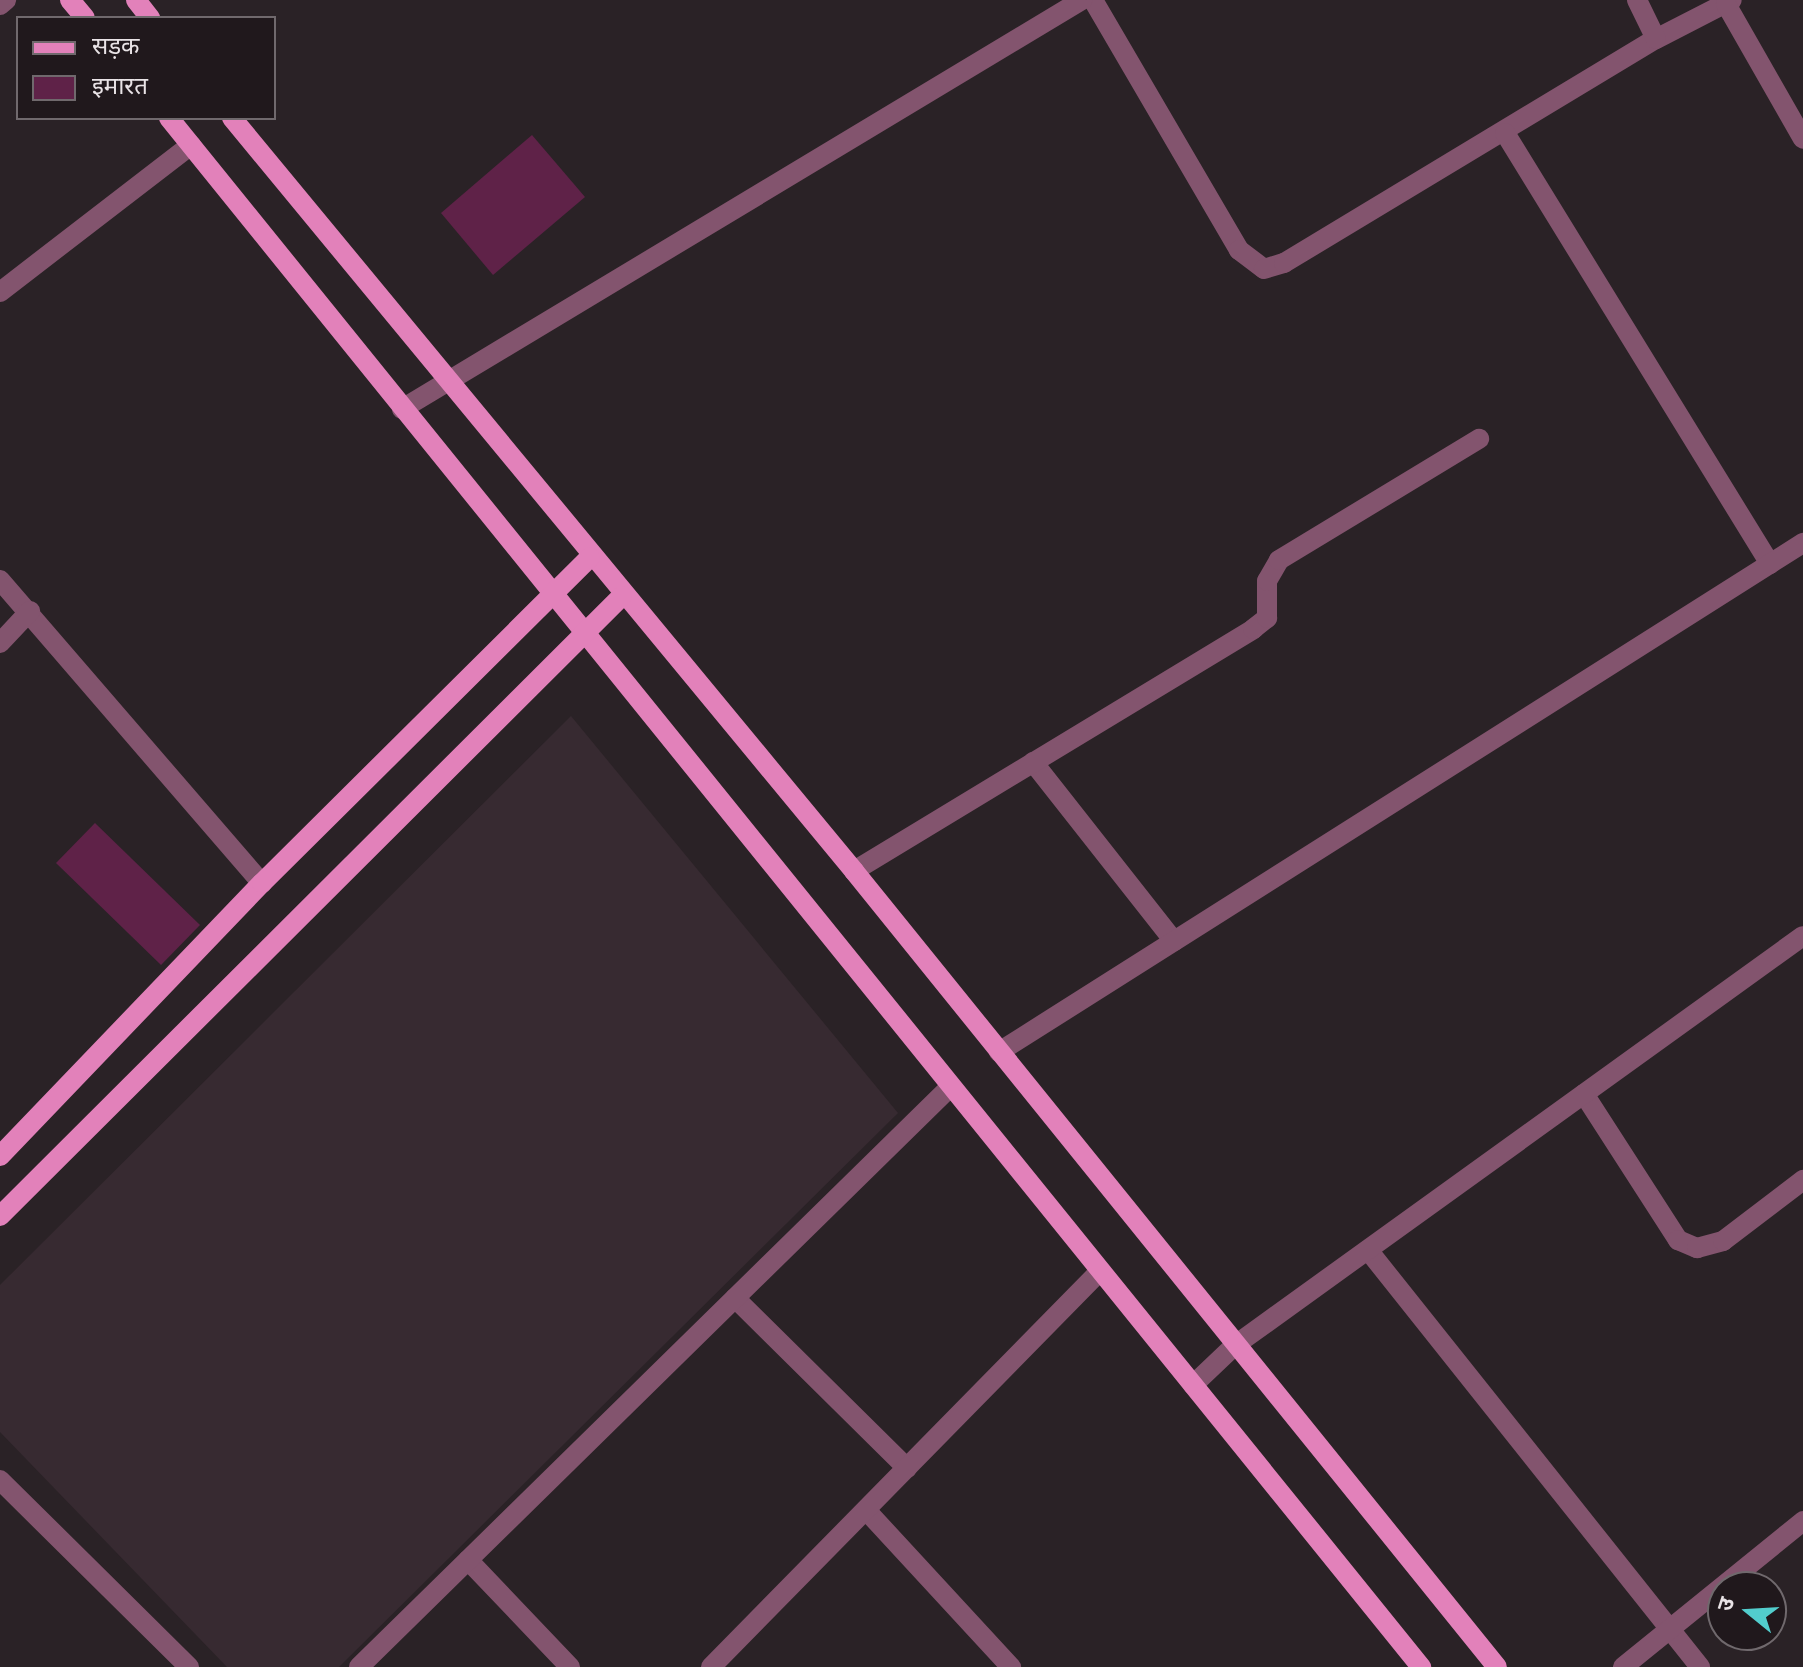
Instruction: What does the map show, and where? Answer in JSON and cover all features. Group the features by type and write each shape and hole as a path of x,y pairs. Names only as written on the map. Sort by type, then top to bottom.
{"main road":[{"path":"70,0 83,16"},
{"path":"136,0 148,16"},
{"path":"171,120 1416,1665"},
{"path":"234,120 622,596 854,871 1234,1346 1497,1667"},
{"path":"0,1156 262,883 550,592 590,557"},
{"path":"0,1216 622,596"}],"street":[{"path":"0,5 6,0"},
{"path":"402,409 1082,0"},
{"path":"1093,0 1239,250 1264,269 1284,263 1505,133 1656,39 1729,2 1803,139"},
{"path":"1637,0 1656,39"},
{"path":"1505,133 1770,564"},
{"path":"0,292 191,145"},
{"path":"854,871 1253,629 1267,618 1267,581 1279,560 1479,439"},
{"path":"999,1052 1803,543"},
{"path":"0,580 30,611 262,883"},
{"path":"0,643 30,611"},
{"path":"1033,762 1174,941"},
{"path":"1193,1385 1234,1346 1803,936"},
{"path":"359,1667 950,1087"},
{"path":"1584,1094 1678,1240 1697,1248 1723,1241 1803,1180"},
{"path":"1368,1250 1700,1667"},
{"path":"711,1667 1100,1271"},
{"path":"735,1298 907,1468"},
{"path":"0,1480 189,1667"},
{"path":"866,1510 1011,1667"},
{"path":"1623,1667 1803,1521"},
{"path":"468,1560 570,1667"}],"shaded area":[{"path":"571,716 898,1113 339,1667 227,1667 0,1432 0,1285"}],"building":[{"path":"532,135 585,197 493,275 441,213"},
{"path":"95,823 200,925 161,965 56,863"}]}
